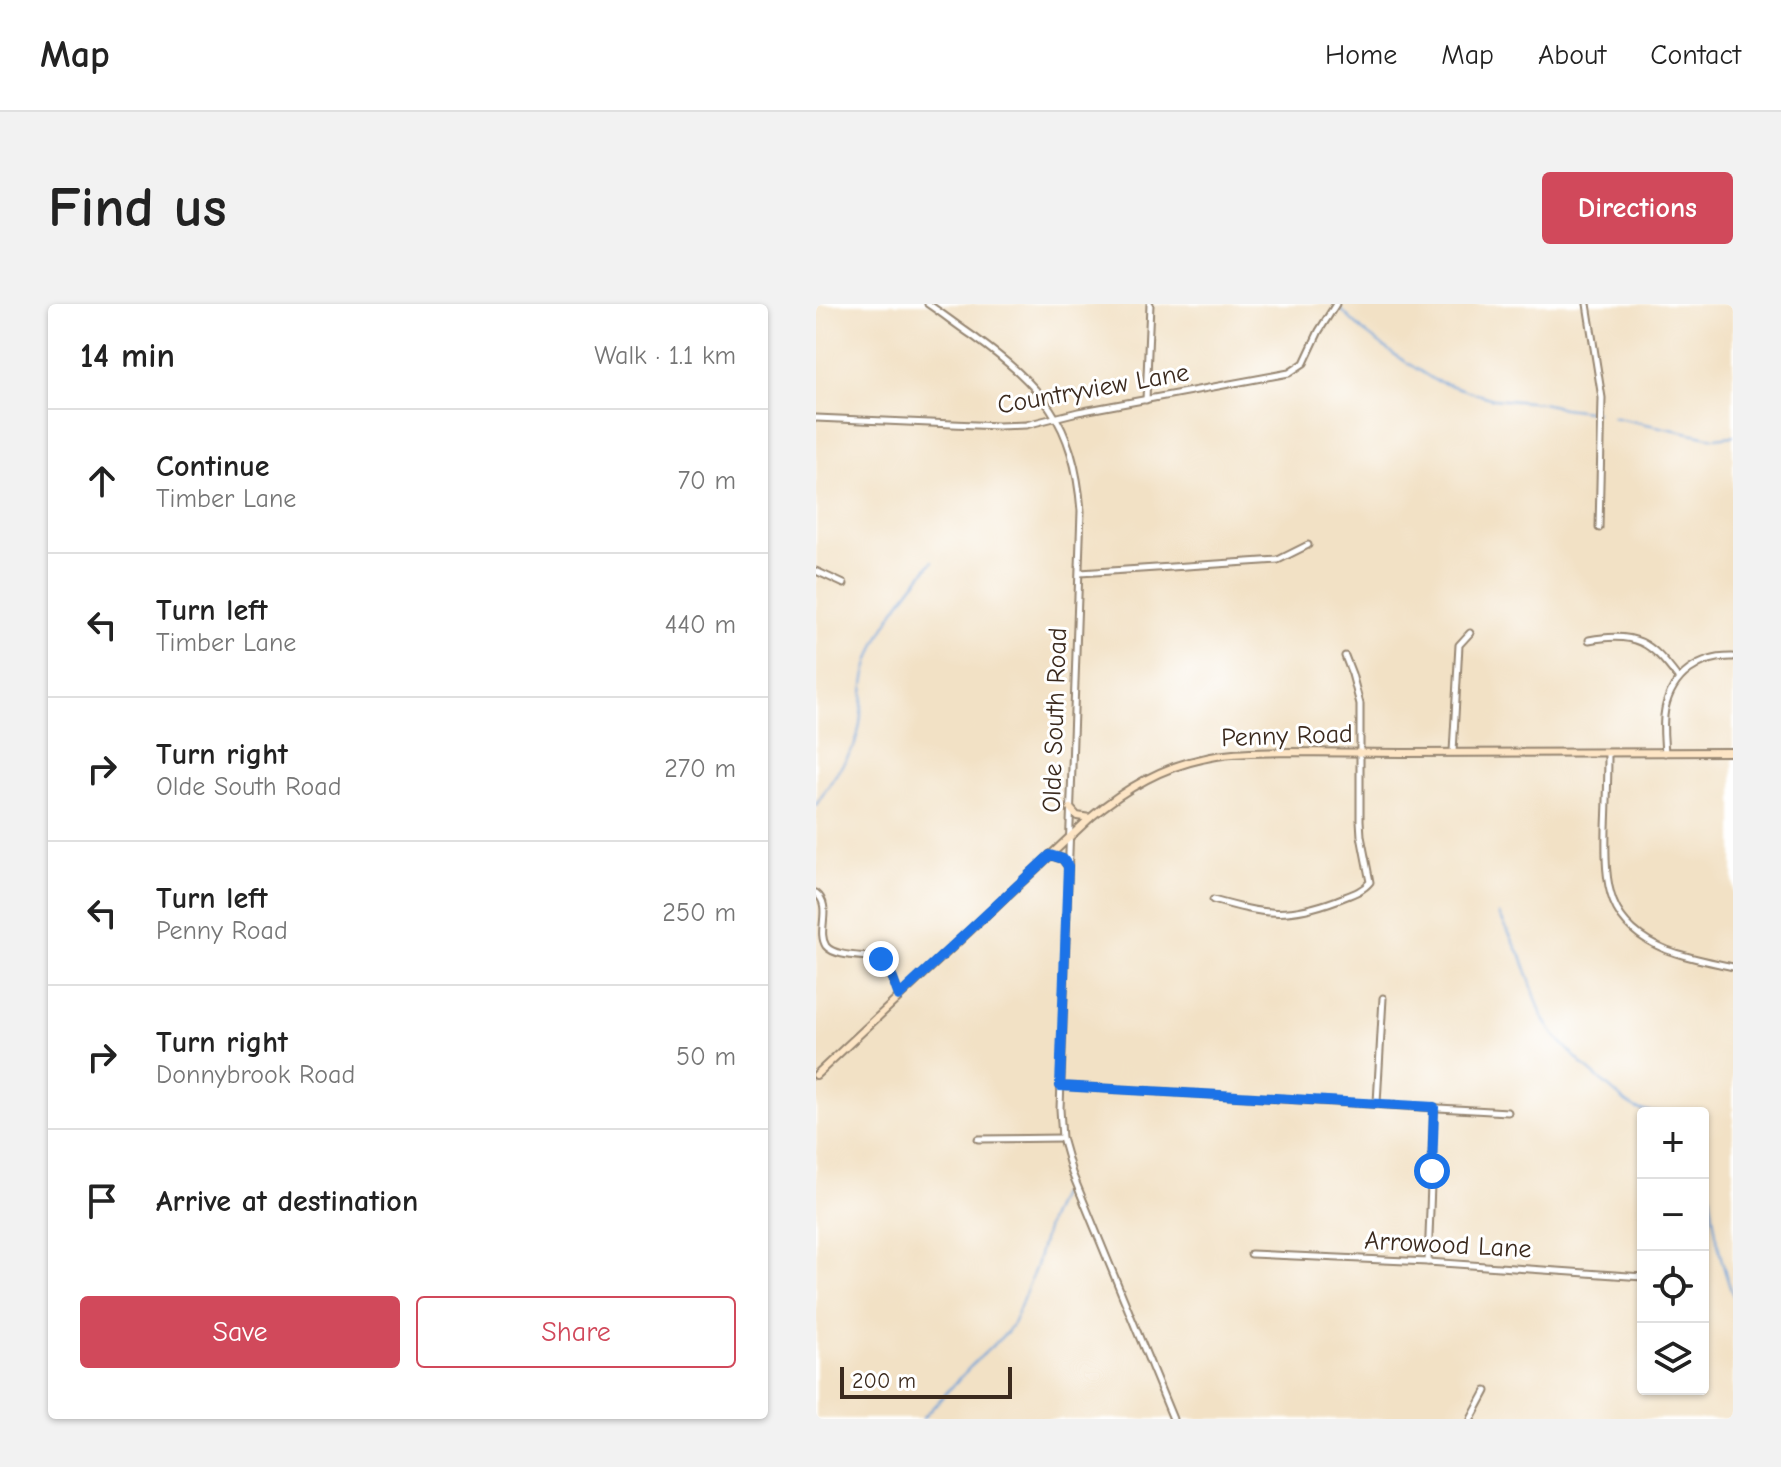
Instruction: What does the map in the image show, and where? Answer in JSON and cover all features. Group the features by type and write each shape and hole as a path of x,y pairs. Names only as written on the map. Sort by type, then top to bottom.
{"street":[{"name":"Olde South Road","path":"928,304 1006,360 1038,391 1057,418 1072,456 1081,511 1060,1086 1062,1138 1072,1173 1173,1419"},
{"path":"1146,400 1150,304"},
{"name":"Countryview Lane","path":"816,418 1026,425 1289,373 1304,363 1336,304"},
{"path":"1587,304 1602,398 1599,528"},
{"path":"1080,573 1278,560 1308,545"},
{"path":"816,571 844,584"},
{"path":"1453,752 1459,645 1470,633"},
{"path":"1589,640 1623,637 1641,642 1660,655 1678,678"},
{"path":"1213,900 1263,912 1292,913 1318,907 1366,887 1370,882 1361,836 1359,695 1345,656"},
{"path":"1665,753 1664,712 1678,678 1704,661 1733,657"},
{"name":"Penny Road","path":"816,1075 1090,818 1131,787 1162,771 1201,759 1237,753 1733,752"},
{"path":"1608,754 1606,860 1607,884 1614,905 1625,921 1655,944 1672,952 1733,967"},
{"path":"1070,808 1077,816 1090,818"},
{"path":"1050,855 1063,859 1068,866"},
{"path":"816,893 824,905 822,938 825,946 833,952 881,959 889,968 899,996"},
{"path":"1377,1103 1383,998"},
{"path":"1060,1086 1508,1112"},
{"path":"1428,1262 1434,1107"},
{"path":"978,1139 1062,1138"},
{"name":"Arrowood Lane","path":"1251,1254 1637,1277"},
{"path":"1471,1419 1486,1391"}],"waterway":[{"path":"1336,305 1363,331 1434,380 1493,399 1596,412"},
{"path":"1612,417 1714,438 1733,436"},
{"path":"816,805 854,747 866,673 877,642 902,600 933,561"},
{"path":"1499,914 1522,958 1542,1016 1554,1035 1584,1066 1637,1109"},
{"path":"1708,1179 1717,1239 1733,1295"},
{"path":"922,1419 1014,1322 1060,1194"}],"route":[{"path":"881,959 889,968 899,996 1050,855 1055,855 1068,866 1060,1086 1434,1107 1432,1171"}]}
